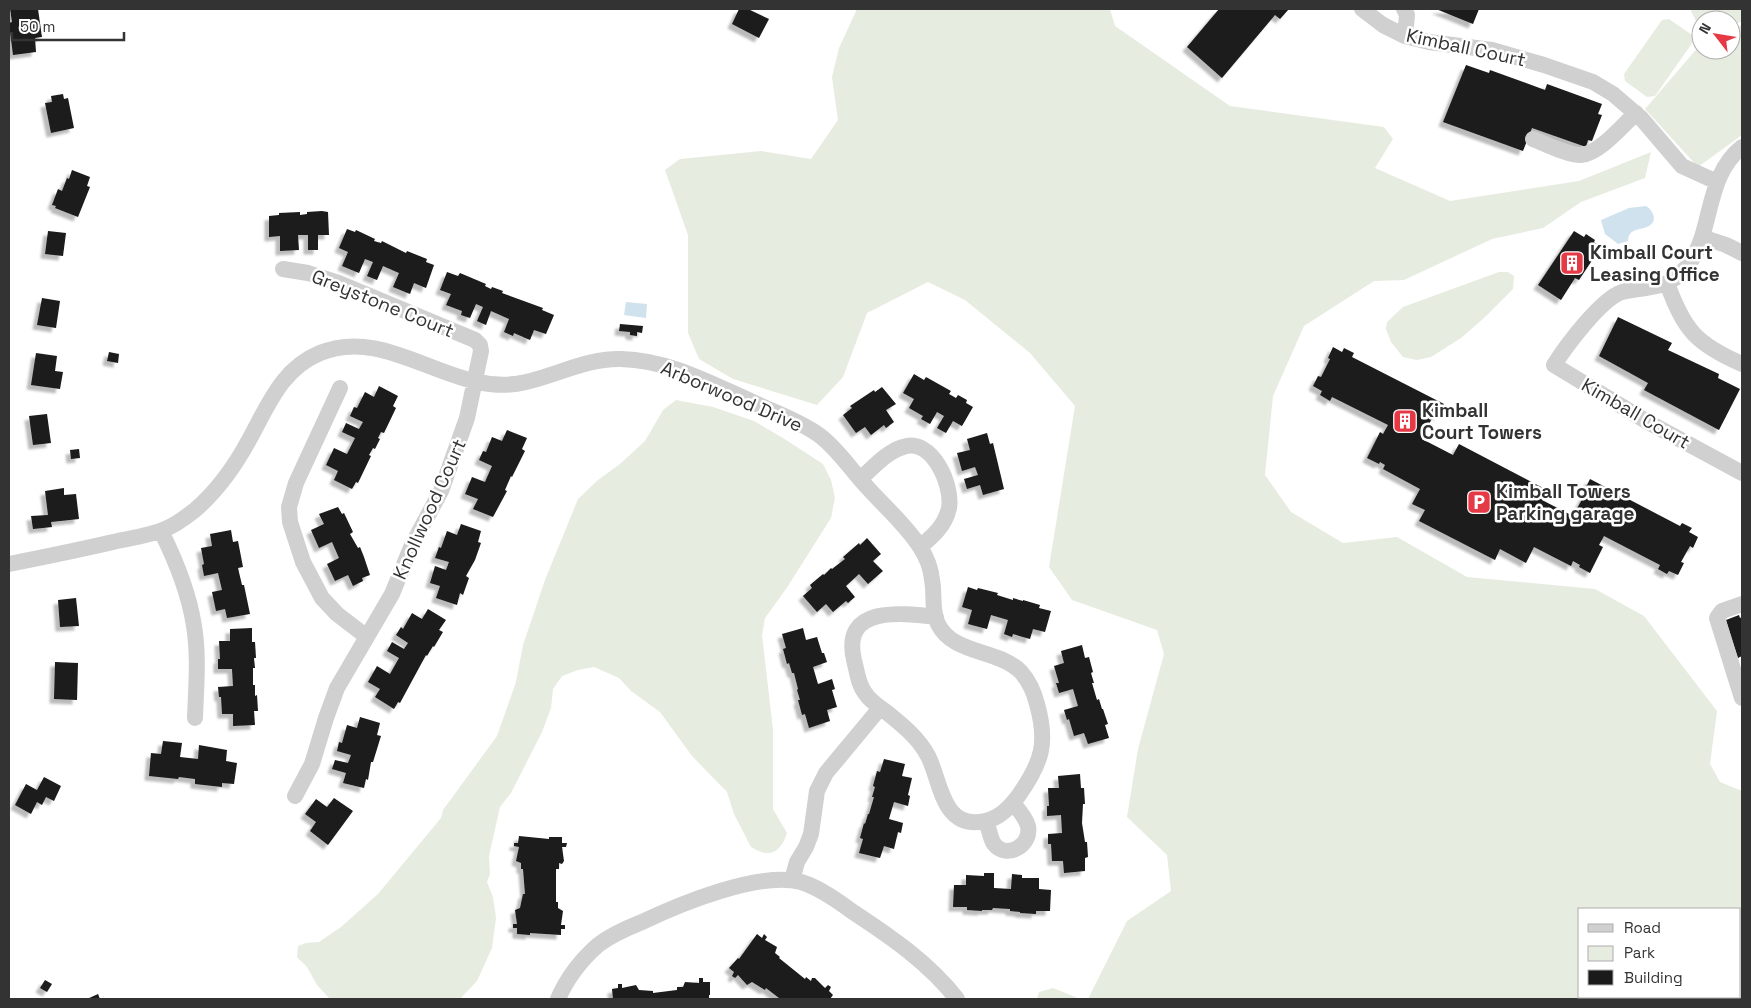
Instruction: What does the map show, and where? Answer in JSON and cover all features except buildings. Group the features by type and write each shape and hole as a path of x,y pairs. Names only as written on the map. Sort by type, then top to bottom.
{"street":[{"name":"Kimball Court","path":"1362,9 1383,25 1405,36 1429,42 1481,48 1544,64 1598,85 1636,113 1652,129 1682,166 1717,182"},
{"path":"1404,9 1407,15 1405,36"},
{"path":"1533,139 1572,153 1586,154 1600,147 1636,113"},
{"name":"Kimball Court","path":"1742,147 1727,162 1717,182 1702,237 1690,263 1678,277 1667,283 1622,292 1611,297 1568,345 1554,365 1658,429 1742,473"},
{"path":"1702,237 1726,245 1742,254"},
{"name":"Greystone Court","path":"282,269 308,273 336,282 475,340 480,345"},
{"path":"1667,283 1676,307 1693,334 1711,348 1742,364"},
{"name":"Knollwood Court","path":"295,796 312,764 337,688 392,594 412,545 441,491 461,439 475,382 481,351 480,345"},
{"name":"Arborwood Drive","path":"9,564 161,531 176,523 195,510 219,486 248,442 278,386 293,370 316,354 342,347 365,346 475,382 501,386 519,384 611,359 630,359 663,365 696,377 807,427 828,442 920,547 932,580 936,617 942,630 967,647 1010,664 1020,672 1030,685 1041,719 1042,751 1034,773 1013,803 1002,814 986,821"},
{"path":"340,388 296,482 290,499 289,516 303,562 322,598 344,621 367,637"},
{"path":"860,479 889,455 902,447 918,447 934,460 942,470 946,482 949,508 940,530 920,547"},
{"path":"161,531 178,570 194,626 197,656 195,718"},
{"path":"1742,604 1722,611 1717,618 1742,698"},
{"path":"936,617 883,614 868,620 854,633 851,646 859,681 866,694 907,730 923,748 932,764 945,803 950,811 972,823 986,821 991,838 998,847 1010,850 1021,846 1026,840 1028,828 1026,820 1013,803"},
{"path":"792,880 797,862 811,834 817,791 826,774 880,708"},
{"path":"558,999 571,975 579,965 599,944 618,933 705,896 762,882 792,880 820,890 870,923 926,965 957,999"}],"green space":[{"path":"857,9 1110,9 1115,26 1230,106 1384,127 1393,139 1375,168 1450,201 1579,181 1651,152 1645,178 1581,202 1543,228 1492,239 1404,280 1374,281 1304,326 1273,396 1265,475 1291,512 1343,543 1397,537 1467,577 1595,589 1644,616 1717,711 1710,764 1720,782 1742,791 1742,999 1088,999 1127,921 1171,891 1167,855 1127,817 1138,749 1164,654 1157,630 1072,600 1049,567 1075,406 1030,353 965,300 928,282 867,313 843,377 817,405 733,379 699,359 688,333 688,235 665,170 680,159 761,151 811,159 838,120 832,77 839,48"},
{"path":"1742,9 1742,21 1741,10 1692,10"},
{"path":"1669,19 1691,34 1691,45 1655,96 1647,97 1625,81 1624,74 1662,20"},
{"path":"1741,25 1742,135 1698,167 1645,109 1691,55 1691,60 1741,60"},
{"path":"1499,272 1508,272 1514,276 1513,289 1461,338 1431,357 1417,360 1403,357 1391,342 1386,329 1387,322 1403,307"},
{"path":"676,400 713,407 754,421 823,464 831,480 835,498 831,518 786,589 765,618 762,635 773,730 773,809 787,833 782,844 777,850 770,853 751,847 734,814 727,792 692,756 660,712 631,691 619,678 594,667 578,670 562,676 553,689 551,708 542,732 511,793 500,807 489,856 490,874 487,882 493,897 496,918 492,948 477,981 460,999 330,999 317,985 307,967 297,957 298,946 319,942 341,927 378,894 441,818 443,810 497,736 516,682 523,645 545,580 578,499 645,441 663,410"},
{"path":"1053,988 1080,999 1037,999 1039,992"}],"water":[{"path":"1646,206 1649,208 1654,219 1652,224 1630,233 1628,241 1618,244 1605,234 1601,220 1629,208"},
{"path":"626,302 647,304 646,318 624,315"}],"place":[{"name":"Kimball Court Leasing Office","path":"1572,263"},
{"name":"Kimball Court Towers","path":"1405,421"},
{"name":"Kimball Towers Parking garage","path":"1479,502"}]}
